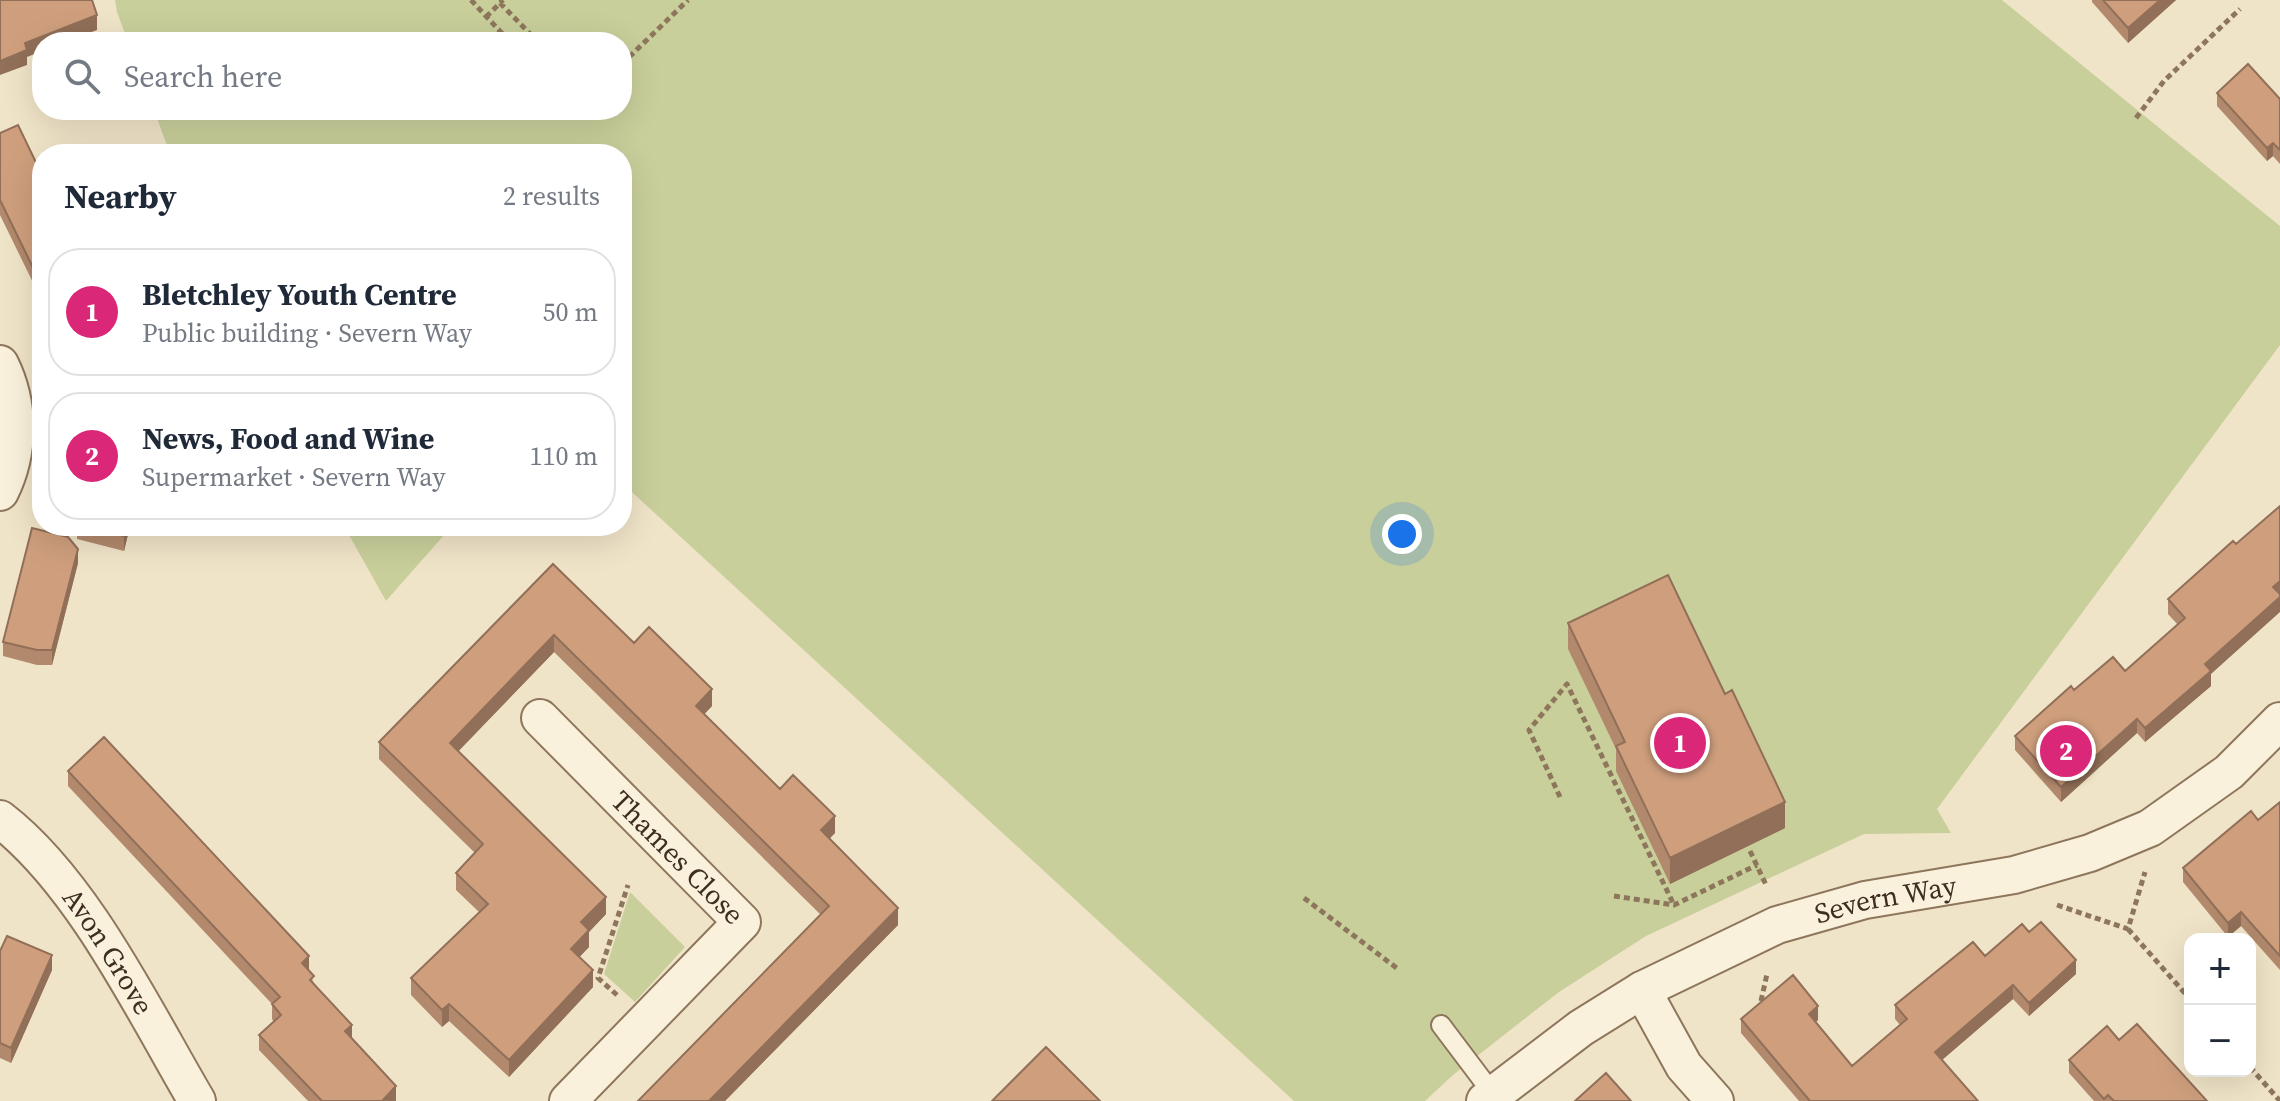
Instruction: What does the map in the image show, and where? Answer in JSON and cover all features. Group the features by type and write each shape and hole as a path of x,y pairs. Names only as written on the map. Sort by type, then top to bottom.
{"street":[{"path":"0,364 7,379 17,434 0,492"},
{"name":"Thames Close","path":"540,718 742,922 568,1101"},
{"name":"Severn Way","path":"1489,1097 1581,1028 1642,990 1777,925 1865,900 2014,875 2090,853 2150,828 2229,772 2280,721"},
{"name":"Avon Grove","path":"0,819 25,838 94,925 197,1101"},
{"path":"1642,990 1684,1066 1715,1101"}],"lane":[{"path":"1441,1025 1489,1097"}],"path":[{"path":"471,0 500,32"},
{"path":"632,54 688,0"},
{"path":"486,17 502,2 529,32"},
{"path":"2136,118 2164,81 2240,9"},
{"path":"1560,797 1529,730 1567,684 1674,905"},
{"path":"1750,851 1766,885"},
{"path":"1614,896 1674,905 1757,865"},
{"path":"2128,929 2145,872"},
{"path":"621,999 598,978 628,885"},
{"path":"1304,898 1398,969"},
{"path":"2052,903 2128,929 2184,992"},
{"path":"2256,1074 2280,1101"}],"green space":[{"path":"115,0 2002,0 2280,226 2280,345 1937,809 1951,833 1864,834 1646,936 1559,992 1453,1075 1425,1101 1294,1101 632,492 632,144 166,144 158,120 632,120 632,32 124,32"},
{"path":"350,536 443,536 386,601"},
{"path":"630,892 685,947 635,1002 604,974"}],"building":[{"path":"0,0 92,0 97,15 53,32 32,32 32,40 25,43 27,50 0,61"},
{"path":"2103,0 2160,0 2128,28"},
{"path":"2248,64 2280,99 2280,150 2273,143 2267,148 2217,93"},
{"path":"18,125 32,154 32,266 0,200 0,133"},
{"path":"2280,506 2280,581 2273,587 2280,597 2205,664 2211,671 2145,728 2137,719 2061,787 2015,736 2071,686 2074,690 2113,657 2125,671 2185,618 2168,599 2233,541 2236,544"},
{"path":"32,528 32,536 68,537 78,549 52,650 37,650 3,642"},
{"path":"553,564 634,643 649,627 712,689 696,706 780,789 793,775 835,816 821,830 898,908 709,1101 638,1101 829,906 554,635 450,743 606,897 581,922 589,930 571,949 593,970 509,1060 449,1004 442,1010 411,978 488,904 456,873 483,844 379,742"},
{"path":"1668,575 1725,694 1732,690 1785,802 1670,858 1616,746 1625,742 1568,623"},
{"path":"104,737 309,956 302,963 314,976 310,980 352,1025 345,1031 396,1086 384,1101 322,1101 259,1035 281,1015 272,1004 280,997 68,771"},
{"path":"2280,802 2280,956 2241,912 2228,923 2183,868 2251,811 2258,820"},
{"path":"2041,922 2076,960 2029,1003 2013,985 1935,1052 1978,1101 1810,1101 1741,1019 1793,975 1818,1006 1809,1014 1852,1066 1907,1019 1895,1005 1973,942 1985,956 2022,924 2029,932"},
{"path":"7,936 52,955 11,1048 0,1043 0,951"},
{"path":"2137,1024 2207,1101 2114,1101 2108,1095 2104,1099 2069,1060 2107,1026 2119,1040"},
{"path":"1046,1047 1100,1101 992,1101"},
{"path":"1606,1073 1631,1101 1575,1101"}],"place":[{"name":"Bletchley Youth Centre","path":"1680,743"},
{"name":"News, Food and Wine","path":"2066,751"}]}
